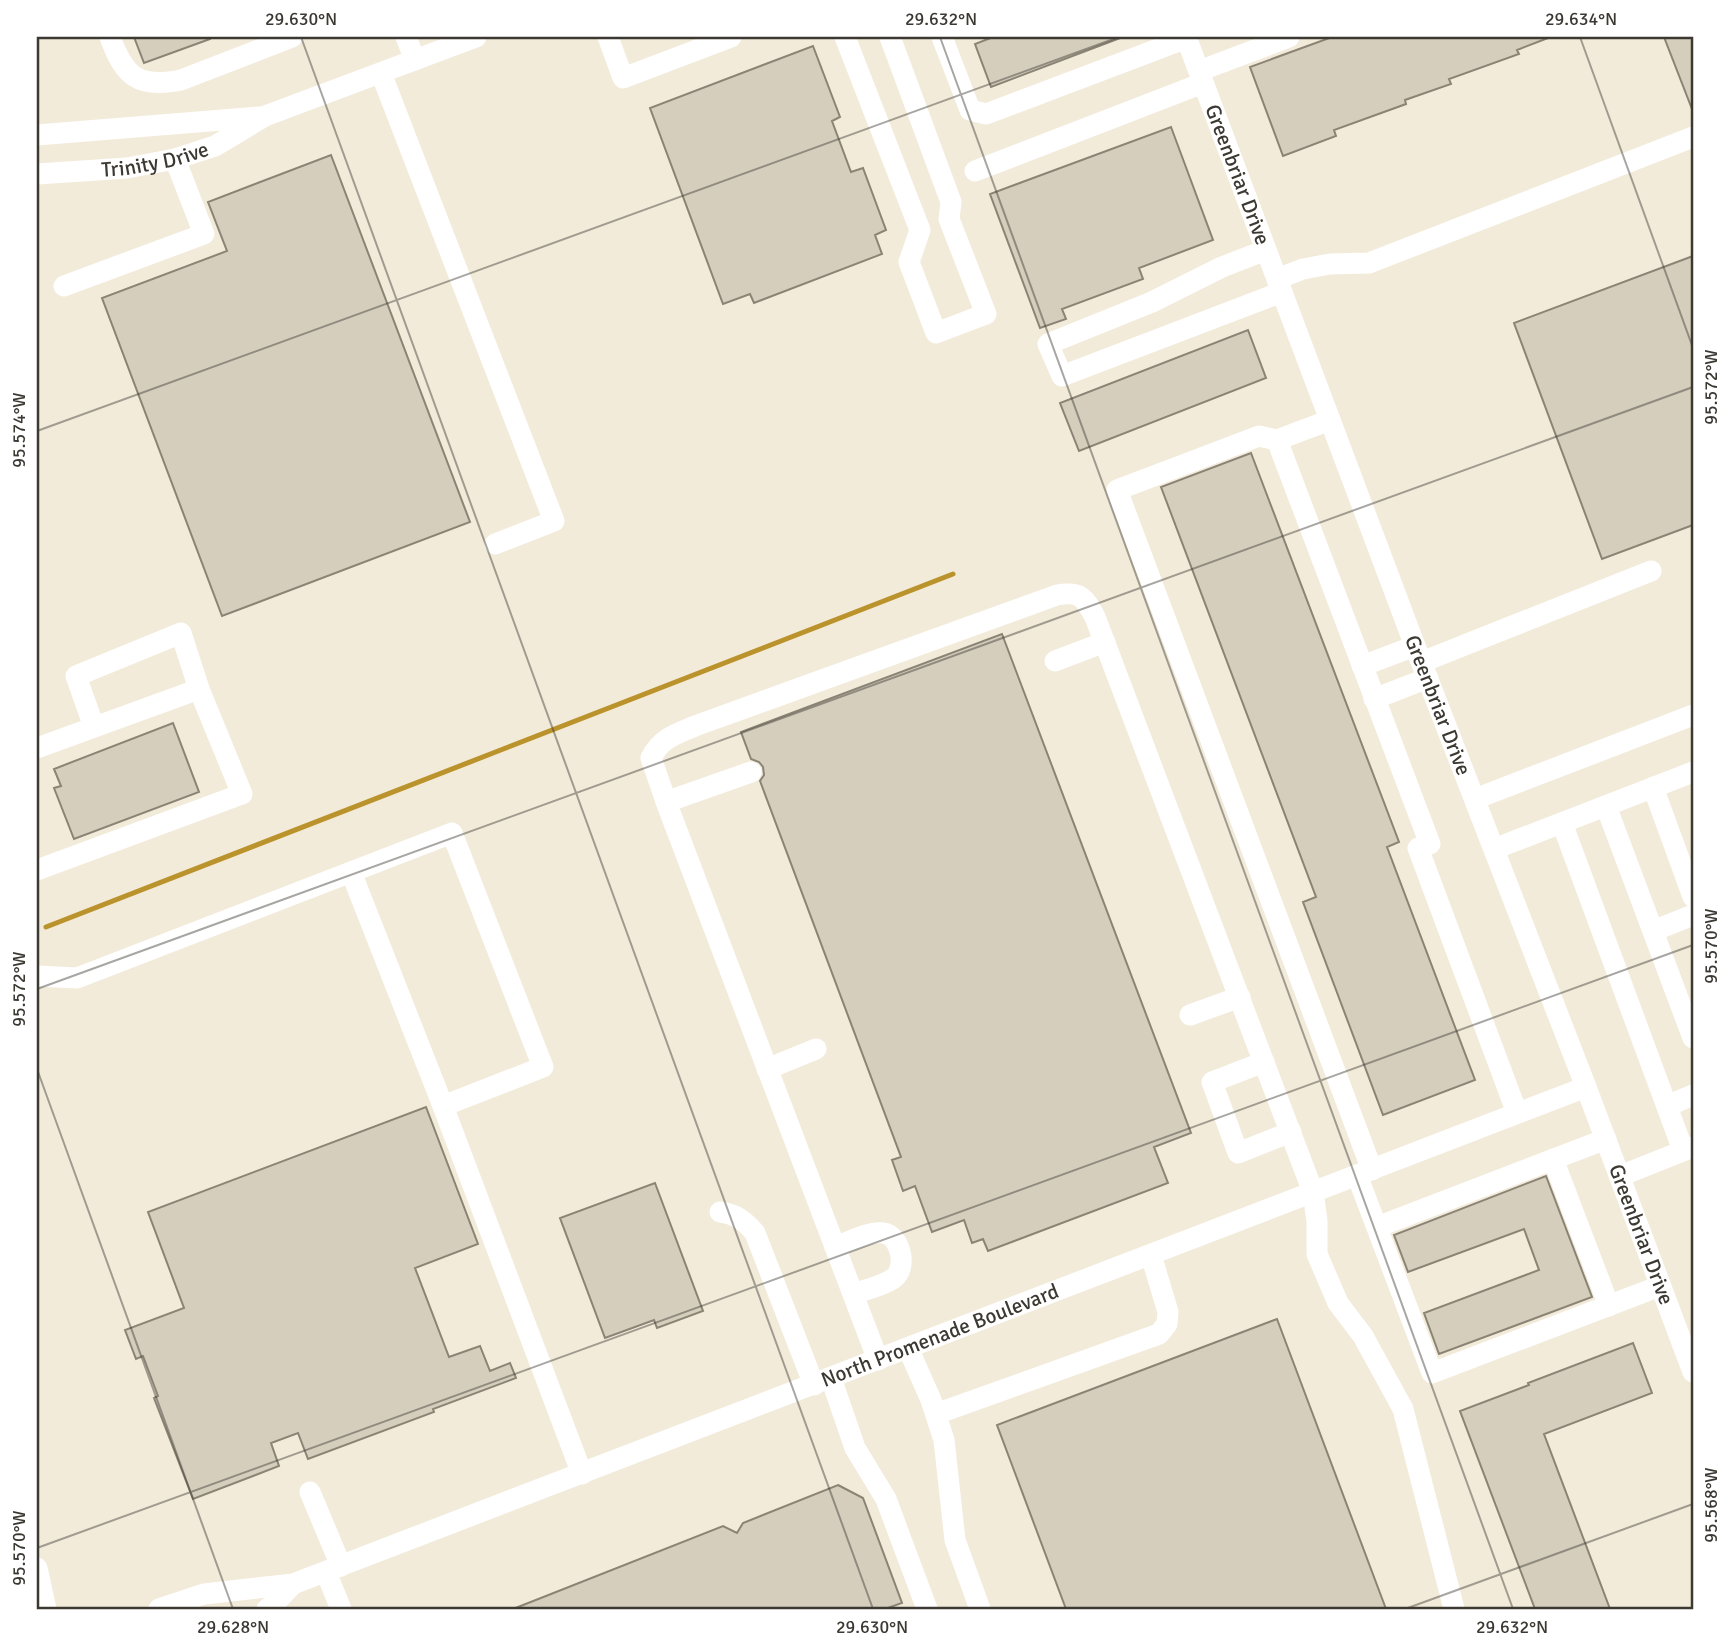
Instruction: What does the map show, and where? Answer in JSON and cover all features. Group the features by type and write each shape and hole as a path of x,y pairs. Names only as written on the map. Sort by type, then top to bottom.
{"street":[{"path":"110,37 122,63 132,76 146,83 162,84 180,80 292,37"},
{"path":"406,37 415,60"},
{"name":"Trinity Drive","path":"37,174 127,168 176,159 215,146 265,116 476,37"},
{"path":"608,37 624,78 731,37"},
{"path":"845,37 920,230 909,262 936,333 986,314 950,219 951,202 890,37"},
{"path":"942,37 970,110 986,114 1144,45 1186,38"},
{"path":"975,171 1201,77 1289,37"},
{"name":"Greenbriar Drive","path":"1186,38 1693,1372"},
{"path":"381,73 554,520 495,544"},
{"name":"Trinity Drive","path":"37,135 265,116"},
{"path":"1266,250 1222,267 1152,302 1048,344 1062,376 1280,286 1303,269 1330,264 1369,263 1693,137"},
{"path":"64,286 204,233 176,159"},
{"path":"920,230 950,219"},
{"path":"1330,420 1277,440 1259,436 1117,490 1364,1173 1377,1227 1432,1373 1660,1286"},
{"path":"1277,440 1374,699 1517,1113"},
{"path":"1374,699 1422,662 1651,571"},
{"path":"878,1360 651,758 664,740 695,726 1057,595 1072,593 1086,600 1095,617 1291,1132 1313,1192 1317,1221 1317,1254 1338,1303 1363,1336 1403,1409 1454,1609"},
{"path":"37,870 242,794 199,689 181,633 76,676 94,727"},
{"path":"1055,661 1105,642"},
{"path":"1362,666 1422,662"},
{"path":"37,748 199,689"},
{"path":"1475,799 1693,716"},
{"path":"666,802 751,772"},
{"path":"1494,849 1693,772"},
{"path":"1653,788 1693,897"},
{"path":"1606,806 1693,1038"},
{"path":"1562,823 1667,1106 1688,1149 1620,1176"},
{"path":"37,976 77,978 452,833 544,1067 443,1106"},
{"path":"351,872 582,1474"},
{"path":"1653,931 1693,915"},
{"path":"1189,1015 1240,997"},
{"path":"767,1069 816,1049"},
{"path":"1264,1062 1212,1082 1238,1153 1291,1132"},
{"name":"North Promenade Boulevard","path":"293,1584 1586,1087"},
{"path":"1667,1106 1693,1095"},
{"path":"1377,1227 1606,1139"},
{"path":"1553,1159 1609,1306"},
{"path":"720,1212 731,1213 746,1222 755,1233 822,1381 855,1448 886,1499 927,1609"},
{"path":"835,1247 881,1232 896,1242 902,1259 896,1277 853,1294"},
{"path":"936,1414 1159,1334 1167,1324 1168,1312 1151,1255"},
{"path":"908,1348 944,1440 956,1540 980,1609"},
{"path":"310,1492 334,1569 341,1609"},
{"path":"37,1568 46,1609"},
{"path":"271,1608 293,1584"},
{"path":"159,1609 204,1594 293,1584"}],"building":[{"path":"134,37 210,37 210,39 144,63"},
{"path":"993,37 1120,38 991,87 975,44"},
{"path":"1332,37 1548,38 1517,50 1519,54 1449,79 1451,84 1405,100 1406,104 1334,130 1336,136 1283,156 1250,67"},
{"path":"1664,37 1693,37 1693,109 1692,109"},
{"path":"813,46 840,117 832,121 851,172 863,168 886,230 875,235 882,254 754,303 750,294 723,304 650,108"},
{"path":"1171,127 1213,240 1139,268 1143,279 1062,309 1066,319 1040,328 990,194"},
{"path":"331,155 470,522 222,616 102,298 227,251 208,202"},
{"path":"1693,256 1693,525 1602,559 1514,323"},
{"path":"1248,330 1266,378 1079,451 1060,403"},
{"path":"1251,453 1399,842 1387,847 1475,1080 1383,1115 1303,902 1316,897 1161,487"},
{"path":"1002,634 1191,1133 1154,1147 1168,1183 988,1251 983,1239 972,1243 964,1220 932,1232 915,1186 903,1191 892,1160 901,1157 760,781 764,775 763,767 751,759 741,732"},
{"path":"173,723 199,792 74,839 54,788 61,786 54,769"},
{"path":"426,1107 478,1244 415,1268 449,1357 480,1346 490,1371 510,1363 516,1378 308,1459 298,1433 271,1443 279,1466 193,1499 154,1398 158,1396 143,1356 136,1359 125,1330 184,1308 148,1212"},
{"path":"1546,1176 1592,1297 1439,1354 1424,1313 1539,1270 1524,1229 1408,1272 1394,1235"},
{"path":"655,1183 703,1311 657,1328 654,1320 605,1338 560,1218"},
{"path":"1277,1319 1386,1609 1066,1609 997,1425"},
{"path":"1633,1343 1652,1393 1544,1434 1610,1609 1535,1609 1460,1411"},
{"path":"838,1485 863,1498 902,1603 885,1609 513,1609 723,1526 737,1533 743,1523"}],"waterway":[{"path":"46,927 953,574"}]}
